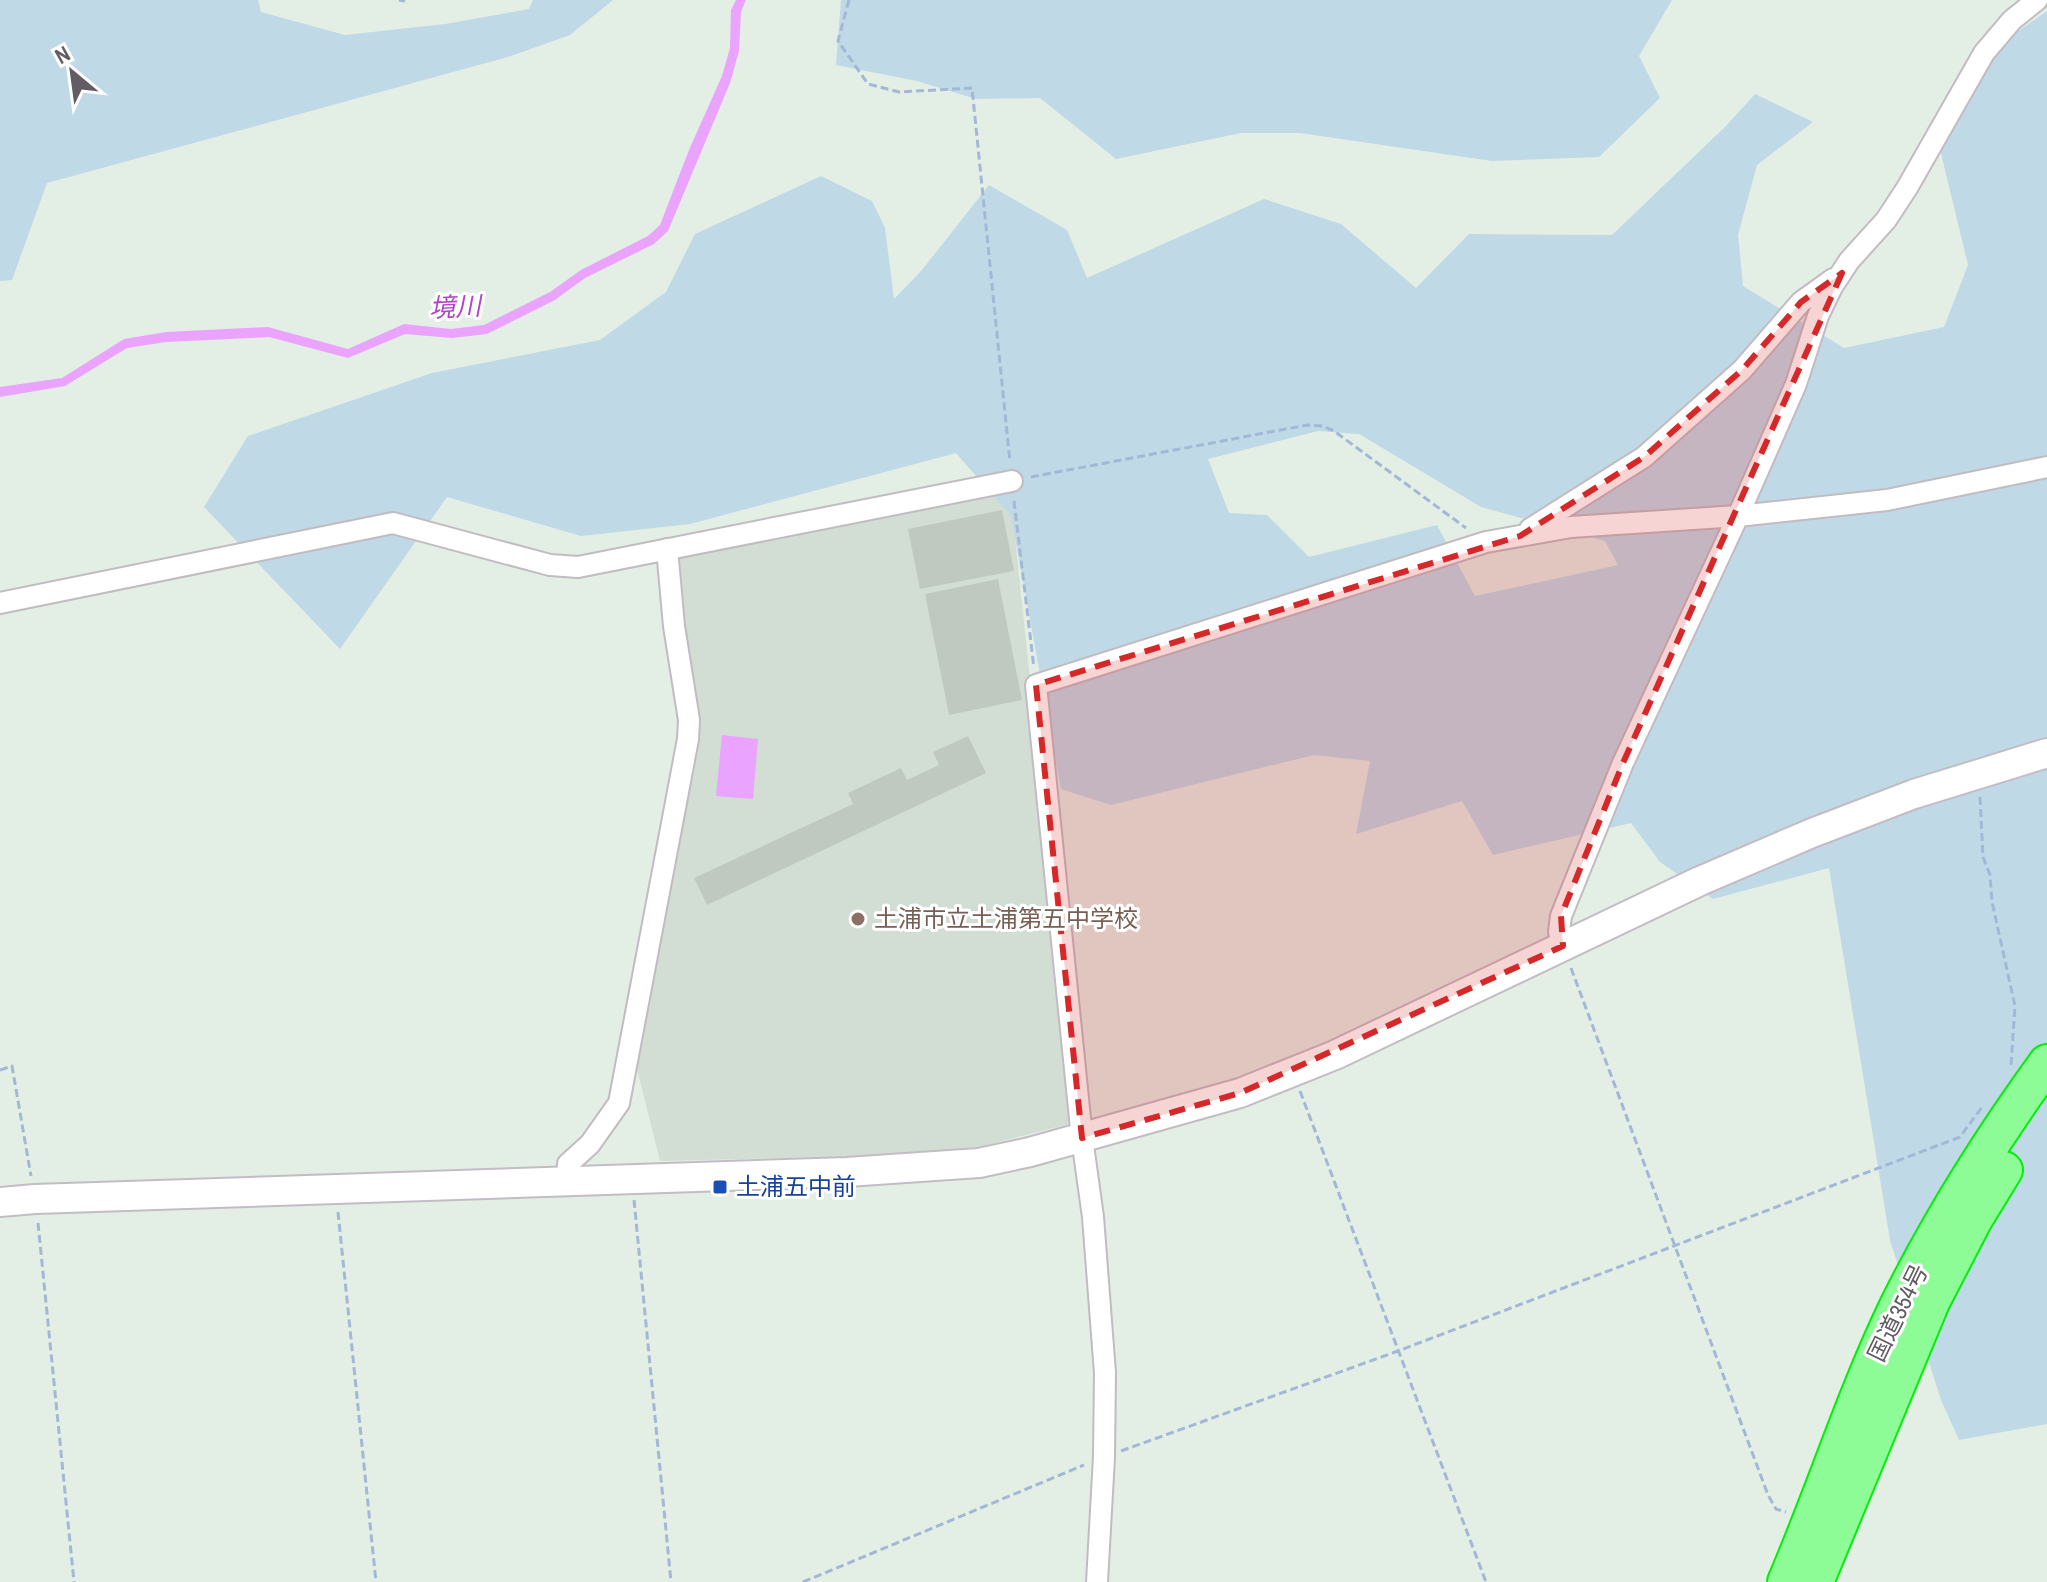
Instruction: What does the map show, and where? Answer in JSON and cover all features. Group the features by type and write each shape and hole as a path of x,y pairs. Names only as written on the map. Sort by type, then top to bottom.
{"highway":[{"name":"国道354号","path":"1786,1582 1898,1307 1949,1211 2047,1063"},
{"name":"国道354号","path":"1815,1582 1931,1302 1974,1219 2047,1105"}],"street":[{"path":"1563,946 1559,932 1561,916 1572,888 1623,763 1796,384 1818,316 1842,273 1886,220 1907,188 1984,53 2012,20 2037,0"},
{"path":"1520,536 1644,457 1742,370 1801,302 1842,273"},
{"path":"1097,1582 1105,1373 1093,1217 1082,1138 1036,685 1486,542 1571,527 1738,516 1887,500 2047,467"},
{"path":"0,603 393,523 550,565 578,567 1012,481"},
{"path":"567,1182 568,1164 590,1144 619,1103 688,739 689,720 674,626 667,549"},
{"path":"0,1202 924,1169 979,1163 1082,1138 1240,1093 1293,1073 1700,881 1812,833 1977,773 2047,753"}],"path":[{"path":"399,0 405,1"},
{"path":"849,0 838,41 868,84 899,92 972,88 1036,685"},
{"path":"1012,481 1307,425 1323,426 1486,542"},
{"path":"1977,773 1983,857 1990,875 1992,902 2015,1006 2012,1065"},
{"path":"1563,946 1768,1495 1776,1509 1813,1519"},
{"path":"0,1070 12,1066 35,1199 74,1582"},
{"path":"1293,1073 1486,1582"},
{"path":"803,1582 1104,1457 1398,1351 1960,1137 1986,1101"},
{"path":"632,1178 671,1582"},
{"path":"336,1189 376,1582"}],"highlighted area":[{"path":"1842,273 1623,763 1561,916 1563,946 1240,1093 1082,1138 1036,685 1520,536 1644,457 1742,370 1801,302"}],"shaded area":[{"path":"0,0 258,0 261,12 345,35 445,24 529,9 533,0 613,0 570,35 508,57 47,183 12,280 0,281"},
{"path":"736,0 746,0 741,12 739,51 730,83 668,231 654,244 585,278 555,300 487,334 452,338 405,334 348,358 269,337 166,342 127,348 65,386 0,397 0,387 62,378 124,339 166,332 268,327 348,349 404,324 451,329 484,325 550,292 581,270 648,236 660,225 722,76 730,48 731,10"},
{"path":"841,0 1672,0 1639,56 1660,98 1599,157 1492,161 1300,133 1241,133 1116,159 1040,98 976,99 917,81 836,65"},
{"path":"2047,11 2047,1424 1959,1440 1941,1400 1890,1240 1829,868 1713,899 1660,862 1631,823 1493,855 1462,801 1356,834 1370,761 1314,755 1111,805 1061,789 1011,516 956,453 690,524 581,536 447,497 340,649 204,507 248,436 432,373 600,340 666,292 695,234 821,176 872,201 885,228 894,299 922,270 989,185 1067,230 1087,278 1264,199 1341,224 1416,288 1469,234 1612,235 1726,126 1755,94 1813,122 1757,165 1738,235 1743,286 1844,348 1944,327 1968,265 1939,145 1998,45","holes":["1318,431 1359,434 1481,507 1605,541 1618,565 1475,596 1437,525 1309,557 1267,515 1229,513 1208,459"]},
{"name":"土浦市立土浦第五中学校","path":"1004,489 1011,500 1077,1122 983,1146 929,1152 660,1161 634,1057 687,780 684,645 676,568 679,557"},
{"path":"722,735 758,739 753,799 716,796"}],"building":[{"path":"1002,510 1014,571 920,589 908,529"},
{"path":"998,579 1022,700 949,715 925,594"},
{"path":"968,736 986,773 707,905 694,878 853,804 848,793 901,768 907,780 939,765 933,752"}],"place":[{"name":"土浦市立土浦第五中学校","path":"858,919"},
{"name":"土浦五中前","path":"720,1187"}],"water label":[{"name":"境川","path":"455,307"}]}
